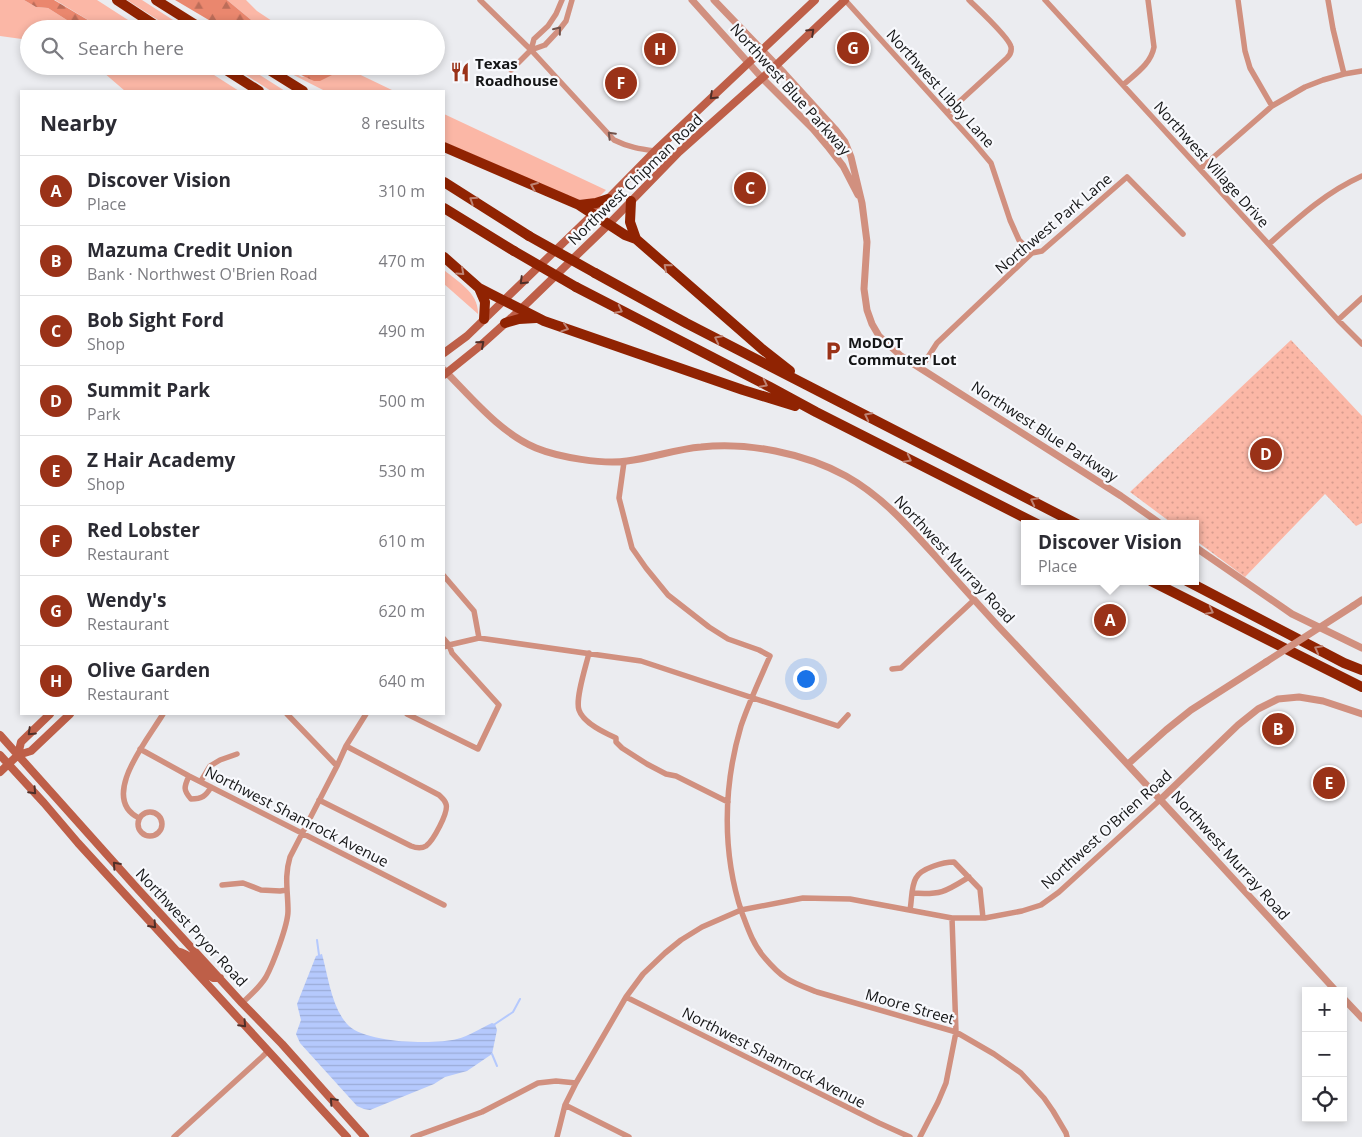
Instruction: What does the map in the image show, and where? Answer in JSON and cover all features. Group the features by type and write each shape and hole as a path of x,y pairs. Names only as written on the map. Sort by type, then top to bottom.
{"highway":[{"path":"116,0 147,20"},
{"path":"156,0 188,20"},
{"path":"234,75 256,90"},
{"path":"277,75 301,90"},
{"path":"291,84 308,90"},
{"path":"445,147 579,205 625,235 636,239 762,349 808,385"},
{"path":"445,183 529,236 686,323 1069,520"},
{"path":"579,205 608,199"},
{"path":"631,201 630,222 636,239"},
{"path":"445,209 514,252 576,287 1029,520"},
{"path":"445,258 479,288 536,318 743,390 816,412"},
{"path":"479,288 484,302 484,319"},
{"path":"505,323 519,319 536,318"},
{"path":"1159,585 1362,687"},
{"path":"1195,585 1344,663 1362,670"}],"main road":[{"name":"Northwest Chipman Road","path":"445,352 467,336 655,151 815,0"},
{"name":"Northwest Chipman Road","path":"445,373 480,346 520,310 610,224 679,152 845,0"},
{"path":"0,772 18,754 21,742 49,715"},
{"path":"18,754 31,751 69,715"},
{"name":"Northwest Pryor Road","path":"0,734 129,880 282,1044 365,1137"},
{"name":"Northwest Pryor Road","path":"0,755 347,1137"},
{"path":"176,950 186,953 193,958 212,978 220,978"}],"street":[{"path":"480,0 531,50 614,140 630,147 655,151"},
{"path":"531,50 534,39 548,26 562,0"},
{"path":"511,70 531,50 545,45 559,30 566,21 572,0"},
{"name":"Northwest Blue Parkway","path":"692,0 762,78 813,129 829,148 842,166 862,203"},
{"name":"Northwest Blue Parkway","path":"714,0 845,142 852,157 862,203 867,242 864,289 867,310 879,336 902,356 1118,494 1155,520"},
{"name":"Northwest Libby Lane","path":"845,0 991,163 1010,220 1019,240 1032,253"},
{"path":"947,113 1007,58 1012,49 1008,40 969,0"},
{"name":"Northwest Village Drive","path":"1045,0 1362,344"},
{"path":"1123,85 1153,55 1154,47 1148,0"},
{"path":"1238,0 1250,68 1272,106"},
{"path":"1328,0 1344,74"},
{"path":"1200,169 1272,106 1305,87 1344,74 1362,71"},
{"name":"Northwest Park Lane","path":"921,368 937,343 1032,253 1042,251 1127,176 1183,234"},
{"path":"1269,244 1324,197 1342,185 1362,176"},
{"path":"1338,320 1362,298"},
{"name":"Northwest Murray Road","path":"445,373 493,420 515,436 538,449 584,460 624,462 698,447 728,444 771,450 825,466 848,477 894,512 1161,799 1332,987"},
{"name":"Moore Street","path":"624,462 619,498 632,548 646,568 668,595 709,627 728,639 770,656 741,726 731,768 726,831 731,869 741,910 751,938 763,956 786,978 817,992 956,1032 994,1054 1021,1074 1044,1098 1067,1137"},
{"path":"1199,550 1292,614 1362,648"},
{"path":"445,577 474,611 479,638"},
{"path":"892,669 901,668 974,600"},
{"path":"1128,764 1191,710 1362,600"},
{"path":"409,715 478,749 499,705 446,646 479,638 641,661 838,726 848,715"},
{"path":"589,653 579,697 578,710 582,717 598,729 616,738 616,742 622,748 647,764 728,802"},
{"name":"Northwest O'Brien Road","path":"557,1137 565,1105 626,997 643,974 665,953 702,927 741,910 803,898 850,899 952,918 983,918 1022,911 1041,905 1059,892 1161,799 1238,724 1258,709 1278,699 1299,697 1323,701 1362,714"},
{"path":"139,818 131,814 124,803 124,783 140,749 162,715"},
{"path":"288,715 337,766"},
{"path":"242,1003 265,977 286,925 288,913 286,870 290,857 346,746 365,715"},
{"path":"320,800 417,848 422,848 432,840 446,812 447,805 439,795 346,746"},
{"name":"Northwest Shamrock Avenue","path":"140,749 189,776 444,905"},
{"path":"201,781 210,766 236,754"},
{"path":"189,776 185,788 186,793 191,799 200,799 206,795 211,787"},
{"path":"146,812 154,812 160,817 161,829 156,834 145,835 139,829 139,818 146,812"},
{"path":"910,910 916,877 922,872 946,862 954,862 980,889 983,918"},
{"path":"912,893 933,894 946,891 969,877"},
{"path":"222,885 243,883 261,890 287,890"},
{"path":"920,1137 946,1083 956,1032 952,918"},
{"name":"Northwest Shamrock Avenue","path":"626,997 910,1137"},
{"path":"1347,1002 1362,1018"},
{"path":"174,1137 268,1051"},
{"path":"413,1137 482,1112 538,1083 556,1080 576,1083"},
{"path":"565,1105 629,1137"}],"shaded area":[{"path":"0,0 24,0 36,7 48,8 67,20 20,20 20,39 0,36"},
{"path":"55,0 97,0 128,20 88,20"},
{"path":"127,0 142,0 173,20 158,20"},
{"path":"227,0 246,0 257,11 270,20 251,20"},
{"path":"106,75 214,75 237,90 124,90"},
{"path":"246,75 260,75 283,90 269,90"},
{"path":"294,75 302,77 311,75 361,75 392,90 323,90"},
{"path":"445,114 606,190 597,199 577,200 445,142"},
{"path":"445,271 471,294 475,300 478,314 445,285"},
{"path":"1291,340 1362,416 1362,523 1356,526 1325,494 1245,577 1199,543 1199,520 1168,520 1130,492"}],"green space":[{"path":"24,0 54,0 88,20 67,20 48,8 36,7"},
{"path":"175,0 227,0 251,20 209,20"},
{"path":"301,75 332,75 320,81 314,81"}],"water":[{"path":"322,954 331,992 338,1011 349,1026 358,1032 385,1039 433,1042 461,1038 492,1023 495,1024 497,1030 492,1054 467,1071 445,1077 434,1084 370,1110 357,1106 300,1043 296,1034 301,1020 297,1004 316,956"}],"waterway":[{"path":"317,940 319,955"},
{"path":"495,1024 513,1012 520,999"},
{"path":"492,1054 497,1066"}],"place":[{"name":"Wendy's","path":"853,48"},
{"name":"Olive Garden","path":"660,49"},
{"name":"Texas Roadhouse","path":"460,72"},
{"name":"Red Lobster","path":"621,83"},
{"name":"Bob Sight Ford","path":"750,188"},
{"name":"MoDOT Commuter Lot","path":"833,351"},
{"name":"Summit Park","path":"1266,454"},
{"name":"Discover Vision","path":"1110,620"},
{"name":"Mazuma Credit Union","path":"1278,729"},
{"name":"Z Hair Academy","path":"1329,783"}]}
